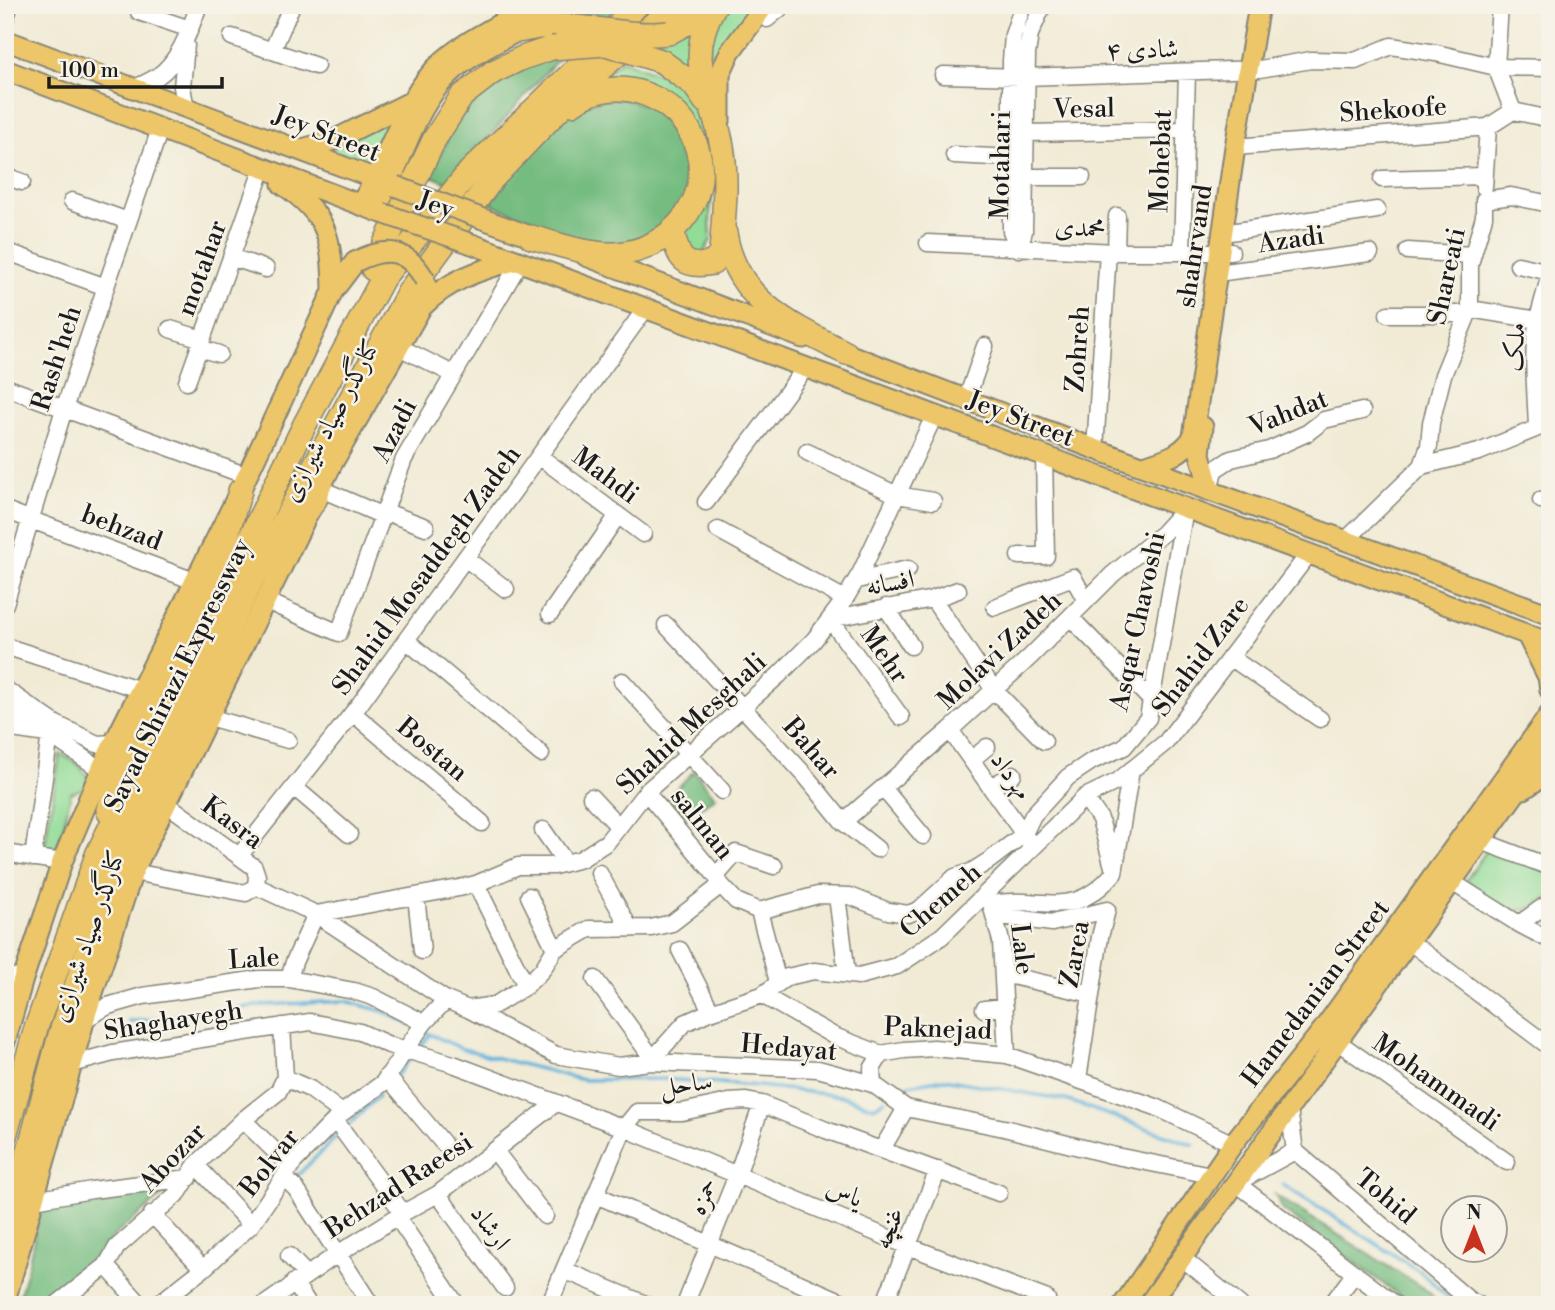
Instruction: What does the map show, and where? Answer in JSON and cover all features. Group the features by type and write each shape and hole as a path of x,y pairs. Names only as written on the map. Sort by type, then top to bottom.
{"highway":[{"path":"532,137 637,5"},
{"path":"518,31 562,26 635,34 669,18 687,23 709,5"},
{"path":"673,232 677,253 689,264 713,263 721,253 724,161 720,133 703,86 699,55 702,37 715,5"},
{"path":"578,78 669,18"},
{"path":"306,424 382,248 434,140 463,96 493,72 552,48 606,44 661,61 694,85 711,109"},
{"name":"Sayad Shirazi Expressway","path":"5,1239 60,1035 116,864 306,424 383,278 470,171 578,78"},
{"path":"531,237 590,252 614,254 639,250 656,243 673,232 685,218 694,200 700,167 698,149 691,133 679,117 663,102 641,91 605,89 575,101 532,137"},
{"name":"Sayad Shirazi Expressway","path":"5,1136 36,1028 251,582 404,302 493,178 532,137"},
{"path":"723,221 727,248 737,270 758,300 787,323 846,353"},
{"path":"116,864 121,754 217,567 243,483"},
{"path":"116,864 176,760 279,552 318,494"}],"main road":[{"path":"386,183 410,102 442,62 528,5"},
{"path":"5,70 372,209 428,101 442,81 464,62 518,31 549,5"},
{"name":"shahrvand","path":"1255,68 1259,5"},
{"name":"shahrvand","path":"1144,466 1186,449 1193,437 1226,253 1241,146 1270,5"},
{"path":"720,133 720,74 730,52 766,12"},
{"name":"Jey Street","path":"5,40 386,183"},
{"path":"299,149 334,141 410,102"},
{"path":"259,168 301,197 317,214 329,240 333,290"},
{"name":"Jey","path":"386,183 483,219"},
{"name":"Jey","path":"372,209 472,244"},
{"name":"Jey Street","path":"483,219 967,398 1095,449 1550,615"},
{"name":"Jey Street","path":"472,244 1550,643"},
{"name":"کنارگذر صیاد شیرازی","path":"5,1301 85,1019 116,864 167,804 318,494 359,414 421,308 426,289 425,280 418,267 407,257 390,251 374,252 355,262 333,290 243,483 101,770 14,977 6,1036"},
{"path":"421,308 433,295 452,283 480,270 517,261"},
{"name":"shahrvand","path":"1210,491 1200,454 1222,273"},
{"path":"1527,635 1546,673 1550,690"},
{"name":"Hamedanian Street","path":"1123,1305 1233,1144 1381,965 1417,916 1549,710"},
{"name":"Hamedanian Street","path":"1148,1305 1181,1257 1240,1186 1289,1109 1338,1042 1381,965 1410,942 1417,916 1452,882 1550,745"},
{"path":"1512,798 1550,771"}],"street":[{"path":"5,20 10,5"},
{"path":"133,89 159,76 171,64 189,33 199,5"},
{"path":"273,49 292,5"},
{"path":"766,12 784,5"},
{"name":"Motahari","path":"1019,249 1024,231 1026,133 1013,35 1023,5"},
{"name":"Motahari","path":"1019,249 1011,231 1011,158 1018,77 1030,34 1044,5"},
{"path":"1500,5 1496,67 1513,111 1550,119"},
{"path":"139,12 189,33"},
{"path":"186,109 182,86 189,33"},
{"path":"232,37 316,66"},
{"name":"شادی ۴","path":"943,75 1018,77 1255,68 1311,60 1355,61 1391,46 1496,67 1550,68"},
{"name":"Mohebat","path":"1182,252 1187,72"},
{"name":"Shekoofe","path":"1241,146 1488,127 1513,111"},
{"path":"1484,200 1483,176 1488,127"},
{"name":"Rash'heh","path":"5,604 9,578 31,519 64,409 160,129"},
{"name":"Vesal","path":"1026,133 1186,130"},
{"path":"954,155 1011,158"},
{"name":"motahar","path":"187,382 259,168"},
{"path":"5,176 22,182"},
{"path":"1382,179 1483,176"},
{"path":"1025,177 1082,177"},
{"name":"Shareati","path":"1422,466 1429,446 1431,423 1443,375 1468,311 1472,255 1484,217 1484,200 1511,196 1550,204"},
{"path":"72,201 128,221"},
{"path":"1229,232 1377,210"},
{"name":"Zohreh","path":"1095,449 1117,216"},
{"name":"محمدی","path":"928,243 1019,249 1226,253"},
{"path":"5,251 106,287"},
{"path":"1408,251 1472,255"},
{"name":"Azadi","path":"1222,273 1370,253"},
{"path":"231,257 266,269"},
{"name":"Azadi","path":"266,601 339,633 404,459 517,261"},
{"path":"1518,265 1550,272"},
{"name":"ملک","path":"1543,425 1535,384 1538,320 1550,272"},
{"name":"Shahid Mosaddegh Zadeh","path":"240,855 353,713 646,308"},
{"path":"1388,314 1468,311 1538,320"},
{"path":"170,329 219,354"},
{"path":"967,398 985,346"},
{"path":"407,351 453,374"},
{"path":"706,502 806,367"},
{"path":"5,387 243,483"},
{"name":"Vahdat","path":"1210,491 1214,470 1231,459 1269,450 1307,433 1324,420 1362,411"},
{"name":"Shahid Mesghali","path":"316,914 476,884 518,866 554,866 581,859 607,842 646,792 779,675 814,640 856,580 935,414"},
{"path":"1345,541 1422,466 1479,452 1543,425"},
{"path":"807,452 897,495 933,501"},
{"path":"1018,556 1046,556 1044,455"},
{"name":"Mahdi","path":"539,456 643,534"},
{"path":"318,494 426,527"},
{"name":"Molavi Zadeh","path":"843,822 994,690 1113,574 1163,533 1185,509"},
{"name":"Asqar Chavoshi","path":"759,911 818,895 850,896 888,911 908,914 919,910 955,877 971,872 1024,834 1033,815 1068,777 1092,761 1125,747 1148,718 1185,509"},
{"name":"behzad","path":"5,510 194,581"},
{"path":"550,614 618,515"},
{"path":"718,530 845,599"},
{"name":"Shahid Zare","path":"1085,797 1118,781 1166,742 1308,555"},
{"path":"465,558 506,589"},
{"path":"856,580 908,569"},
{"path":"995,607 1073,577 1086,601"},
{"path":"933,599 958,590"},
{"name":"افسانه","path":"830,619 933,599 994,690 1044,741"},
{"path":"886,607 911,646"},
{"path":"1070,617 1152,699"},
{"name":"Mehr","path":"830,619 901,717"},
{"name":"Bahar","path":"666,625 743,706 843,822 877,849"},
{"path":"406,640 541,754"},
{"path":"5,646 141,690"},
{"path":"1230,657 1320,719"},
{"path":"622,681 722,791"},
{"path":"5,689 101,770"},
{"path":"5,704 53,729 97,744 114,743"},
{"name":"Bostan","path":"353,713 482,823"},
{"path":"209,717 288,740"},
{"path":"5,728 53,729"},
{"path":"33,858 53,729"},
{"name":"مهرداد","path":"950,730 1033,848"},
{"path":"971,760 987,747"},
{"path":"991,904 1013,900 1067,905 1082,900 1104,884 1114,873 1131,770"},
{"path":"990,788 1013,774"},
{"path":"294,787 349,834"},
{"path":"883,788 923,835"},
{"name":"salman","path":"646,792 718,881"},
{"path":"590,797 619,827"},
{"path":"1085,797 1100,819 1114,873"},
{"name":"Chemeh","path":"762,995 787,977 814,971 859,976 897,966 991,904 1033,848 1085,797"},
{"name":"Kasra","path":"167,804 254,867 256,886"},
{"path":"543,830 566,863"},
{"path":"1481,841 1550,867"},
{"path":"5,853 62,862"},
{"path":"468,1009 495,1005 526,986 542,970 555,949 589,929 651,928 672,923 718,881 736,853 774,866"},
{"path":"116,864 246,893 256,886 316,914 446,1000 556,1055 620,1066 651,1061 595,979"},
{"path":"599,873 629,927"},
{"path":"718,881 736,901 759,911 778,982"},
{"path":"1452,882 1550,940"},
{"path":"476,884 526,986"},
{"path":"416,896 422,951"},
{"path":"529,896 555,949"},
{"path":"837,896 847,974"},
{"path":"1519,924 1550,902"},
{"name":"Lale","path":"991,904 1001,941 1007,1055"},
{"name":"Zarea","path":"991,904 1052,923 1107,910 1077,1079"},
{"path":"289,979 316,914"},
{"path":"1410,942 1550,1047"},
{"path":"680,950 711,1011"},
{"path":"1003,974 1091,994"},
{"name":"Lale","path":"85,1019 108,1006 143,996 259,979 289,979 373,997 424,1023"},
{"name":"Hedayat","path":"651,1061 685,1023 711,1011 762,995"},
{"name":"Paknejad","path":"762,995 834,1037 881,1054 904,1049 934,1048 1007,1055 1156,1107 1233,1144"},
{"name":"Bolvar","path":"157,1305 203,1269 251,1225 288,1172 339,1117 383,1083 412,1049 424,1023 446,1000"},
{"path":"984,1009 1004,1007"},
{"path":"454,1301 339,1117 310,1089 285,1078 282,1026 310,1022 360,1032 624,1128 550,1305"},
{"name":"Shaghayegh","path":"72,1065 113,1053 282,1026"},
{"name":"Mohammadi","path":"1338,1042 1507,1162"},
{"path":"877,1088 872,1069 881,1054"},
{"name":"Hedayat","path":"651,1061 818,1069 877,1088 904,1107 1211,1175"},
{"path":"387,1076 443,1143"},
{"name":"Abozar","path":"56,1305 106,1266 117,1247 178,1192 192,1172 243,1120 278,1092 285,1078"},
{"name":"ساحل","path":"624,1128 638,1112 682,1112 746,1101 762,1104 999,1193"},
{"name":"Behzad Raeesi","path":"264,1305 339,1253 438,1194 556,1103"},
{"name":"حمزه","path":"685,1305 762,1104"},
{"path":"882,1149 904,1107"},
{"path":"1289,1109 1295,1151 1240,1186 1396,1305"},
{"path":"243,1120 288,1172 296,1189 370,1305"},
{"name":"یاس","path":"624,1128 908,1246 1047,1299"},
{"path":"495,1151 545,1216"},
{"name":"Tohid","path":"1295,1151 1469,1300 1479,1305"},
{"name":"غنچه","path":"884,1305 938,1170"},
{"path":"34,1200 192,1172 251,1225"},
{"name":"ارشاد","path":"438,1194 505,1288"},
{"path":"596,1195 850,1305"},
{"path":"152,1214 203,1269"},
{"path":"289,1256 309,1305"},
{"path":"1181,1257 1240,1305"},
{"path":"106,1266 141,1305"},
{"path":"564,1270 645,1304"},
{"path":"1331,1305 1355,1273"}],"green space":[{"path":"554,5 621,5 611,14 541,17"},
{"path":"719,5 756,5 707,88 710,20"},
{"path":"696,21 686,71 642,43"},
{"path":"558,59 448,183 431,176 454,124 474,99 530,60"},
{"path":"622,60 673,80 700,104 716,145 716,177 710,210 711,240 702,255 690,250 592,86"},
{"path":"619,98 647,106 670,119 697,162 686,208 637,246 597,246 560,234 485,201 534,146 563,120 591,103"},
{"path":"395,116 371,167 327,149"},
{"path":"60,754 77,763 88,777 85,788 71,793 57,855 44,850"},
{"path":"694,771 715,797 682,821 664,801"},
{"path":"1487,850 1550,872 1550,896 1535,906 1521,910 1504,907 1487,898 1466,880"},
{"path":"176,1184 110,1239 102,1260 65,1287 46,1305 17,1305 41,1205"},
{"path":"1275,1195 1429,1292 1439,1305 1412,1305 1283,1210"}],"waterway":[{"path":"130,1022 264,1005 346,1001 382,1011 409,1024"},
{"path":"423,1031 463,1049 583,1080 664,1079 759,1086 842,1096 874,1107 885,1100"},
{"path":"419,1048 430,1035"},
{"path":"397,1075 412,1057"},
{"path":"895,1094 909,1085 944,1079 1066,1100 1194,1145"},
{"path":"346,1128 378,1096"},
{"path":"294,1179 340,1133"},
{"path":"1283,1185 1421,1272 1456,1305"}]}
